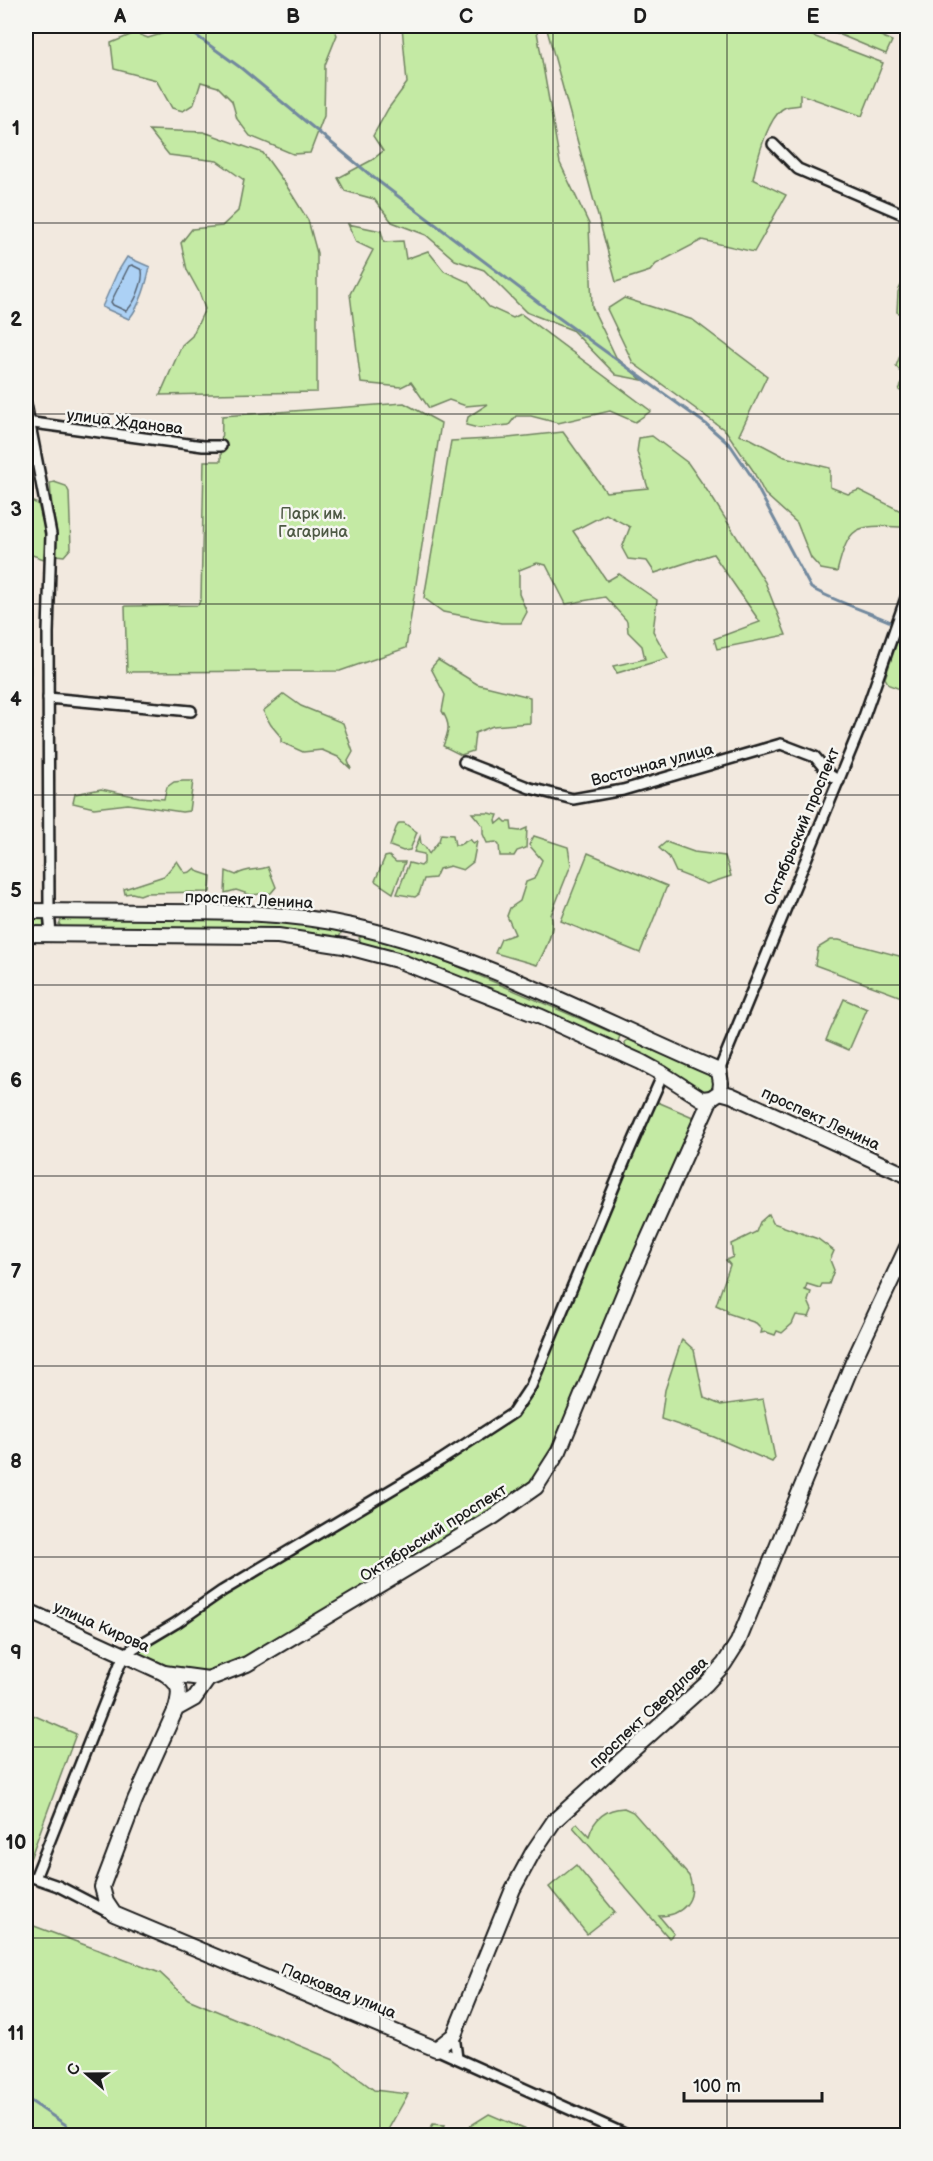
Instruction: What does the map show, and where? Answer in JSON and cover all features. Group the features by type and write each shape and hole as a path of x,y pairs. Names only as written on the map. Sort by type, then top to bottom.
{"street":[{"path":"773,144 798,169 903,214 908,222"},
{"path":"26,404 51,534 48,633 51,934"},
{"name":"улица Жданова","path":"28,423 221,447"},
{"name":"Октябрьский проспект","path":"719,1071 861,728 905,611 908,592"},
{"path":"48,698 191,711"},
{"name":"Восточная улица","path":"464,762 531,788 573,799 623,790 781,744 815,757 830,775 839,781"},
{"name":"проспект Ленина","path":"26,911 243,912 311,918 350,925 405,939 488,970 719,1071"},
{"path":"344,946 350,925"},
{"name":"проспект Ленина","path":"26,934 278,936 344,946 397,960 478,991 621,1052 663,1074 702,1099 715,1095 731,1095 908,1176"},
{"path":"621,1052 622,1041 629,1032"},
{"path":"715,1095 721,1083 719,1071"},
{"path":"124,1654 222,1591 441,1460 513,1413 531,1386 663,1074"},
{"name":"Октябрьский проспект","path":"208,1678 247,1664 482,1524 536,1486 559,1451 627,1286 715,1095"},
{"name":"проспект Свердлова","path":"454,2035 513,1889 533,1852 554,1821 705,1684 724,1664 738,1642 847,1376 908,1245"},
{"name":"улица Кирова","path":"26,1610 164,1673 208,1678"},
{"name":"Парковая улица","path":"124,1654 35,1878 58,1886 114,1914 457,2058 629,2136"},
{"path":"114,1914 106,1902 102,1887 135,1800 176,1709 180,1692 175,1681 164,1673"},
{"path":"176,1709 194,1699 208,1678"},
{"path":"436,2049 454,2035"},
{"path":"454,2035 457,2058"}],"green space":[{"path":"188,26 333,26 337,35 325,65 324,116 310,153 293,154 250,136 237,119 232,101 218,87 201,82 194,104 183,111 172,108 156,80 114,69 111,43 135,33 148,38"},
{"path":"402,26 536,26 560,163 589,224 592,307 616,357 642,380 616,375 572,330 526,312 484,270 455,260 426,235 392,222 374,199 345,191 338,178 372,160 383,151 373,136 388,109 407,83"},
{"path":"546,26 787,26 883,63 862,116 800,94 800,105 786,107 774,119 764,139 753,179 786,195 754,252 702,240 656,264 650,271 616,282"},
{"path":"819,26 859,26 892,41 886,54"},
{"path":"149,130 204,132 263,153 286,185 308,220 317,253 317,392 160,395 182,345 192,336 205,309 187,270 181,243 192,229 222,226 238,211 244,180 217,161 169,155"},
{"path":"348,224 381,231 384,242 403,241 406,259 428,251 444,271 468,282 489,307 513,318 521,314 651,411 635,422 610,411 558,423 531,416 516,416 509,425 478,428 466,425 468,417 488,404 466,406 449,400 429,408 411,382 401,387 361,383 350,294 373,250 356,242"},
{"path":"907,272 907,317 897,312 898,292"},
{"path":"624,298 693,320 767,376 739,435 785,457 830,468 830,487 848,494 859,490 907,514 902,527 874,526 857,531 846,544 837,572 821,569 811,558 797,523 765,494 752,469 726,431 633,363 607,309"},
{"path":"907,338 907,396 899,390 905,377 896,366"},
{"name":"Парк им. Гагарина","path":"404,403 441,423 406,648 340,671 127,672 125,606 198,605 201,599 204,461 221,461 222,416"},
{"path":"563,432 606,492 648,488 637,452 639,438 652,436 688,463 765,582 786,635 717,649 714,639 760,622 713,554 655,573 647,561 628,559 622,548 630,527 606,514 573,531 607,581 619,574 657,600 653,631 668,658 617,673 613,666 645,659 642,646 628,632 627,621 605,597 566,604 546,565 537,563 519,570 519,594 527,612 521,623 501,623 443,612 424,598 451,441"},
{"path":"50,483 66,486 69,492 71,548 64,556 56,555"},
{"path":"26,499 38,504 46,534 44,559 26,553"},
{"path":"898,639 907,641 907,687 903,690 889,685 885,678"},
{"path":"26,648 31,650 29,682 26,682"},
{"path":"438,660 477,684 530,697 530,723 493,726 475,733 473,751 461,755 443,746 448,728 442,711 445,695 431,668"},
{"path":"284,694 301,706 343,723 353,752 348,761 351,769 338,757 322,750 303,752 281,742 281,737 263,711"},
{"path":"26,720 30,731 27,745 28,790 26,790"},
{"path":"193,781 189,811 128,804 94,808 73,803 75,794 101,789 139,797 164,799 167,787 174,782"},
{"path":"472,813 498,815 497,824 503,819 511,822 512,830 520,831 527,828 526,848 517,851 514,856 500,856 499,845 496,842 487,843 483,834 483,826"},
{"path":"399,823 404,823 417,832 410,850 403,851 390,846"},
{"path":"441,834 453,835 455,845 470,839 473,843 477,841 473,862 463,870 450,866 439,869 435,878 424,879 419,894 415,897 397,894 409,863 421,866 424,863 424,854 414,852 420,837 421,844 429,854 439,841"},
{"path":"534,836 568,847 571,865 551,915 552,927 549,940 537,965 495,953 501,939 515,934 507,916 510,908 520,901 526,882 534,879 542,860 529,845"},
{"path":"666,842 694,852 725,856 731,876 707,884 676,872 669,857 659,848"},
{"path":"588,853 667,886 640,953 561,921"},
{"path":"389,856 396,862 405,862 393,893 375,881 385,857"},
{"path":"177,861 185,873 195,868 211,876 210,892 125,894 124,889 164,876"},
{"path":"268,867 276,887 271,893 251,895 236,890 225,893 226,871 236,875 244,871"},
{"path":"26,917 41,917 44,920 44,927 26,929"},
{"path":"63,917 254,918 339,928 341,933 339,938 334,938 253,929 64,929 59,924"},
{"path":"366,934 424,952 620,1036 617,1044 362,945 359,938"},
{"path":"831,940 839,940 907,958 907,999 815,965 818,948"},
{"path":"844,999 867,1009 849,1050 826,1040"},
{"path":"631,1038 711,1074 715,1080 714,1089 706,1094 626,1049 625,1042"},
{"path":"653,1100 695,1118 554,1448 530,1481 465,1530 241,1665 206,1673 165,1668 132,1652 515,1414"},
{"path":"769,1214 773,1223 818,1239 834,1251 830,1260 834,1270 829,1284 822,1284 820,1288 807,1284 805,1290 811,1292 808,1301 812,1310 809,1317 796,1315 792,1324 782,1333 777,1331 775,1335 761,1333 762,1329 756,1323 727,1313 727,1310 716,1305 730,1265 726,1260 733,1257 731,1244 756,1232 760,1222"},
{"path":"682,1339 694,1350 704,1398 721,1405 763,1399 775,1458 772,1462 714,1437 661,1419 665,1390"},
{"path":"26,1712 76,1734 30,1859 26,1856"},
{"path":"624,1808 633,1812 689,1876 691,1892 686,1905 675,1913 659,1916 674,1934 669,1938 573,1827 577,1823 589,1836 597,1819 611,1810"},
{"path":"576,1865 615,1912 587,1934 549,1887"},
{"path":"26,1923 160,1973 188,1999 334,2060 374,2090 408,2094 385,2135 26,2135"},
{"path":"489,2114 538,2135 468,2135 465,2129"},
{"path":"433,2124 445,2125 440,2135 426,2135"}],"water":[{"path":"127,257 150,267 140,301 129,319 102,307"}],"waterway":[{"path":"183,26 241,68 374,178 559,318 706,424 731,446 750,474 811,588 893,623"},
{"path":"899,626 908,629"},
{"path":"26,2098 66,2125 77,2136"}]}
